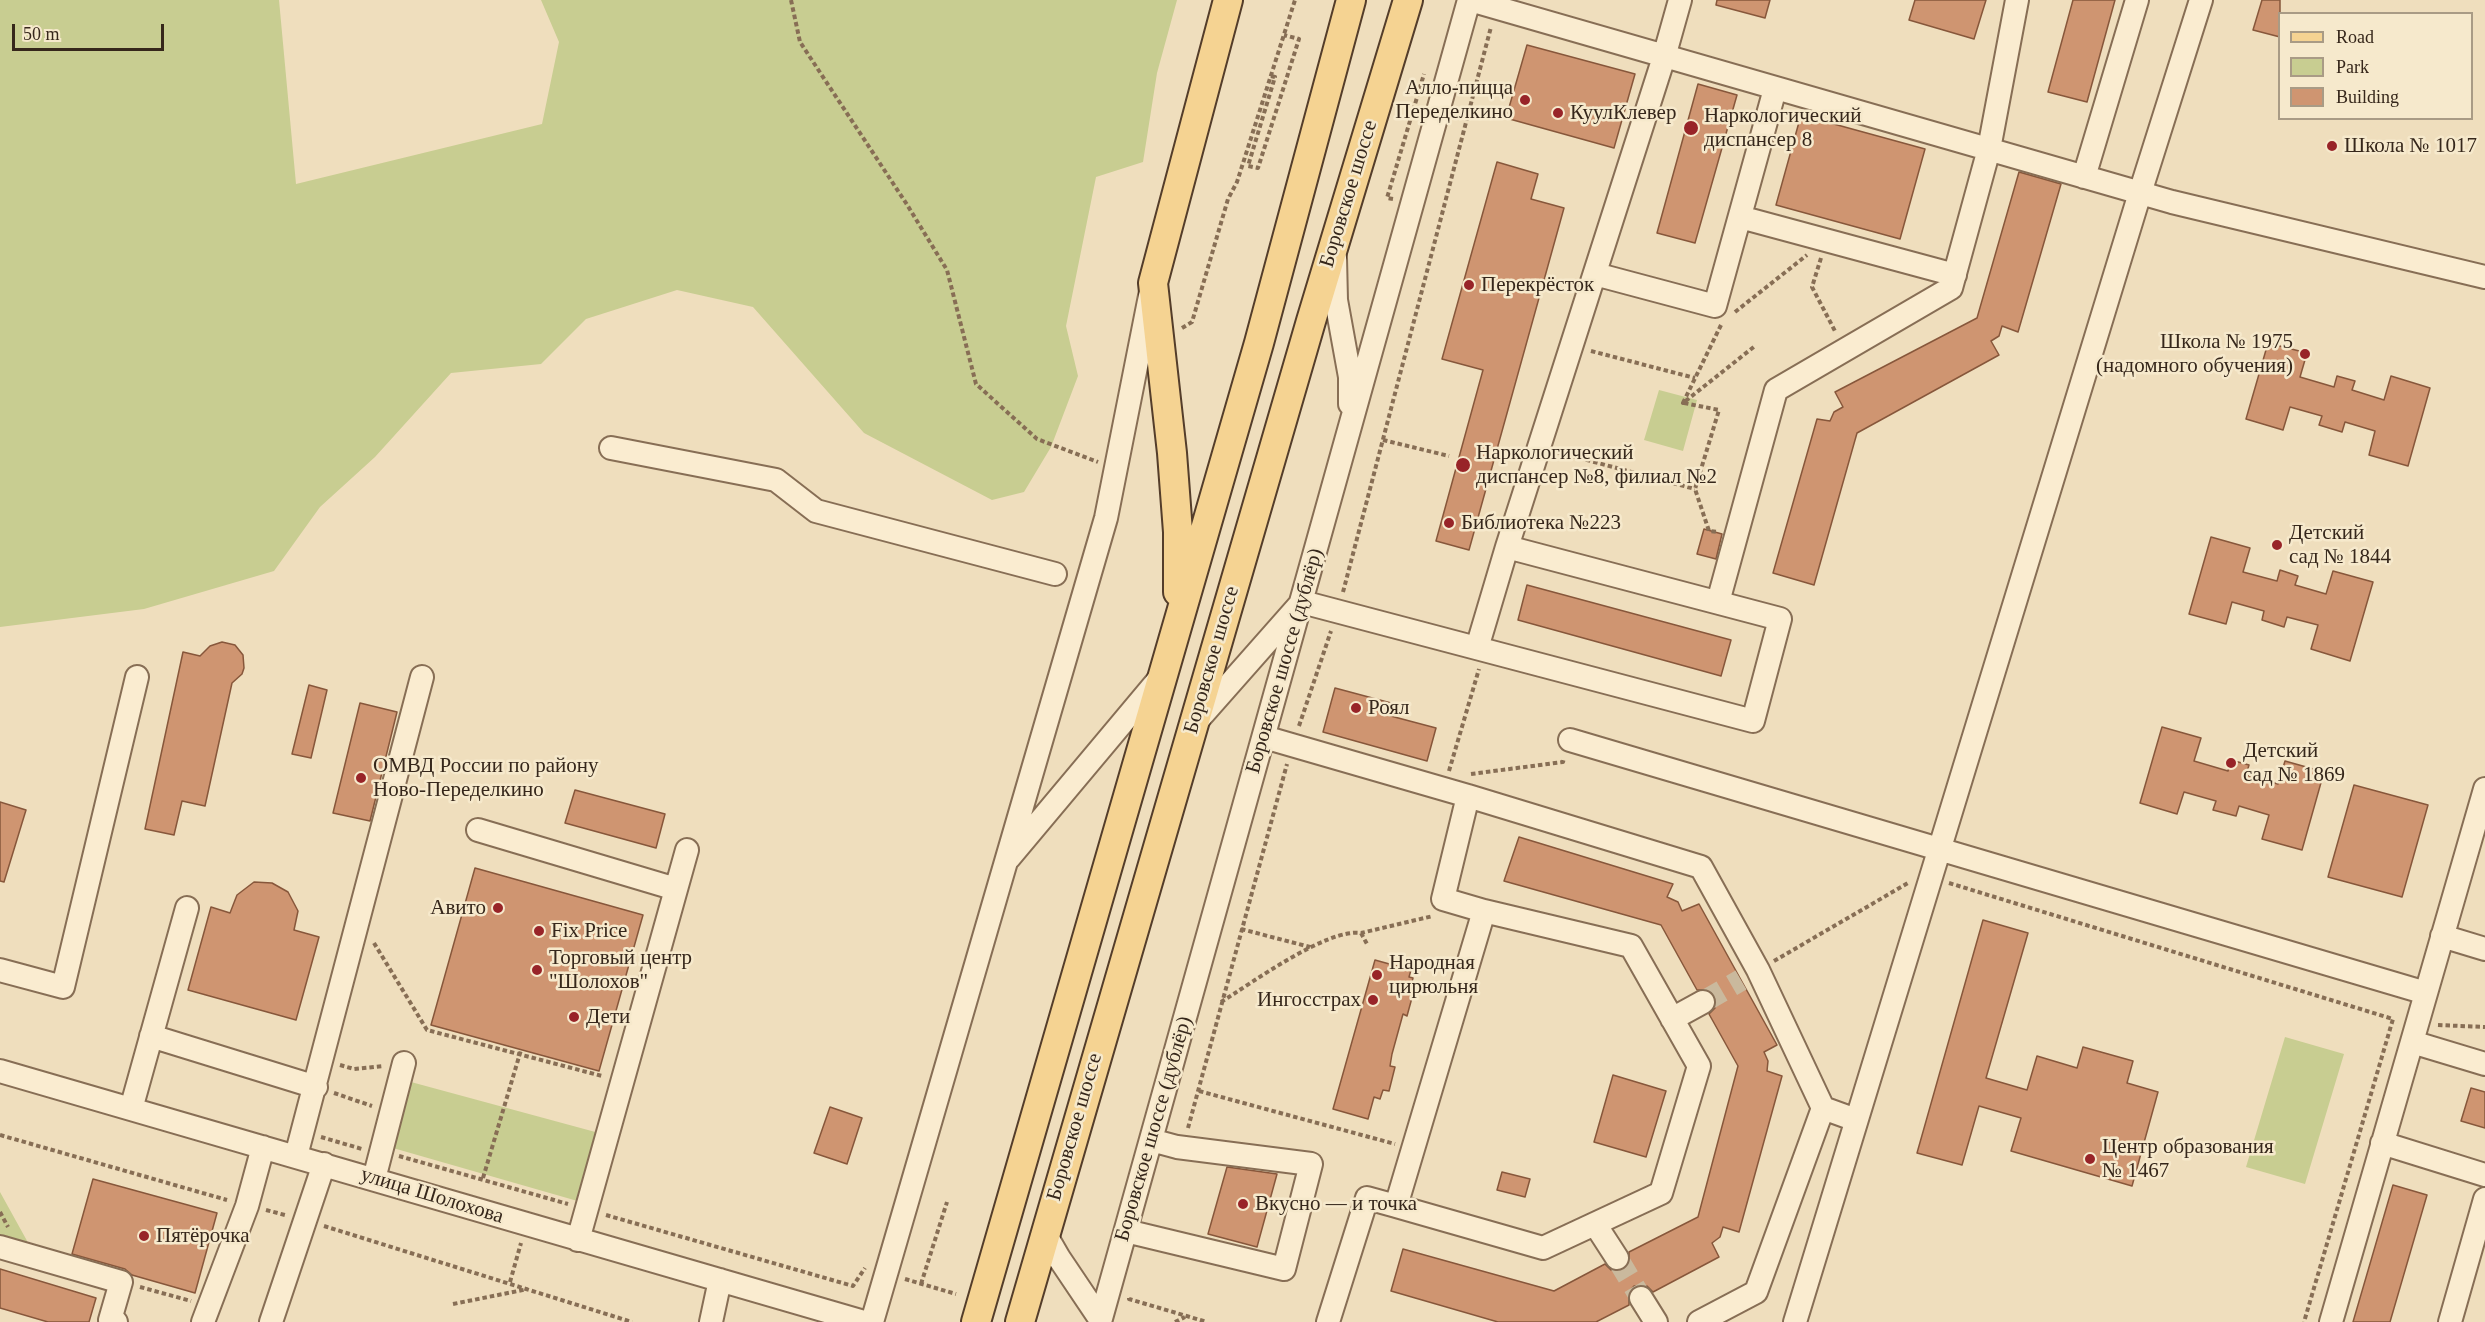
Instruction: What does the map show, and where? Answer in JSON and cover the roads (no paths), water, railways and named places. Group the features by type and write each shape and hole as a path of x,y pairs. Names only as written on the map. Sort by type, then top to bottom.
{"main road":[{"path":"1178,624 1178,532 1170,430 1153,283 1228,0"},
{"name":"Боровское шоссе","path":"976,1322 1259,343 1351,0"},
{"name":"Боровское шоссе","path":"1020,1322 1044,1232 1407,0"}],"street":[{"path":"1470,0 2140,193 2485,277"},
{"name":"Боровское шоссе (дублёр)","path":"1100,1320 1470,0"},
{"path":"1481,649 1508,547 1665,57 1680,0"},
{"path":"1718,602 1776,390 1951,288 1989,149 2017,0"},
{"path":"2084,177 2137,0"},
{"path":"1795,1322 2201,0"},
{"path":"1595,274 1715,306 1775,89"},
{"path":"1740,216 1955,275"},
{"path":"1334,243 1336,300 1350,377 1350,429"},
{"path":"872,1322 1106,518 1153,283"},
{"path":"611,448 776,480 816,511 1055,574"},
{"path":"1193,725 1302,602 1752,721 1780,619 1508,547"},
{"path":"1003,867 1164,673"},
{"path":"0,970 63,987 137,677"},
{"path":"296,1156 422,677"},
{"path":"1264,737 1444,789 1469,785 1701,867 1749,975 1823,1108 1856,1120"},
{"path":"1570,740 2426,993"},
{"path":"1333,1321 1367,1198 1543,1248 1661,1193 1699,1066 1631,946 1443,899 1469,785"},
{"path":"2331,1322 2442,936 2478,840 2485,789"},
{"path":"478,830 676,889"},
{"path":"578,1240 687,850"},
{"path":"131,1109 187,908"},
{"path":"1396,1206 1484,911"},
{"path":"2442,936 2485,949"},
{"path":"1672,1019 1703,1002"},
{"path":"151,1035 316,1087"},
{"path":"2412,1042 2485,1064"},
{"path":"374,1179 404,1063"},
{"name":"улица Шолохова","path":"0,1071 864,1322"},
{"path":"1699,1322 1756,1292 1823,1108"},
{"path":"1126,1231 1284,1269 1311,1164 1176,1147 1150,1140"},
{"path":"2382,1143 2485,1175"},
{"path":"200,1313 247,1206 263,1147"},
{"path":"271,1322 303,1220 324,1164"},
{"path":"2450,1322 2485,1199"},
{"path":"1595,1224 1617,1258"},
{"path":"1044,1232 1100,1320"},
{"path":"0,1247 121,1282 112,1321"},
{"path":"711,1322 720,1280"},
{"path":"1641,1298 1656,1322"}],"tunnel":[{"path":"1703,1002 1741,980"},
{"path":"1617,1258 1641,1298"}],"place":[{"name":"Алло-пицца Переделкино","path":"1525,100"},
{"name":"КуулКлевер","path":"1558,113"},
{"name":"Наркологический диспансер 8","path":"1691,128"},
{"name":"Школа № 1017","path":"2332,146"},
{"name":"Перекрёсток","path":"1469,285"},
{"name":"Школа № 1975 (надомного обучения)","path":"2305,354"},
{"name":"Наркологический диспансер №8, филиал №2","path":"1463,465"},
{"name":"Библиотека №223","path":"1449,523"},
{"name":"Детский сад № 1844","path":"2277,545"},
{"name":"Роял","path":"1356,708"},
{"name":"Детский сад № 1869","path":"2231,763"},
{"name":"ОМВД России по району Ново-Переделкино","path":"361,778"},
{"name":"Авито","path":"498,908"},
{"name":"Fix Price","path":"539,931"},
{"name":"Торговый центр \"Шолохов\"","path":"537,970"},
{"name":"Народная цирюльня","path":"1377,975"},
{"name":"Ингосстрах","path":"1373,1000"},
{"name":"Дети","path":"574,1017"},
{"name":"Центр образования № 1467","path":"2090,1159"},
{"name":"Вкусно — и точка","path":"1243,1204"},
{"name":"Пятёрочка","path":"144,1236"}]}
